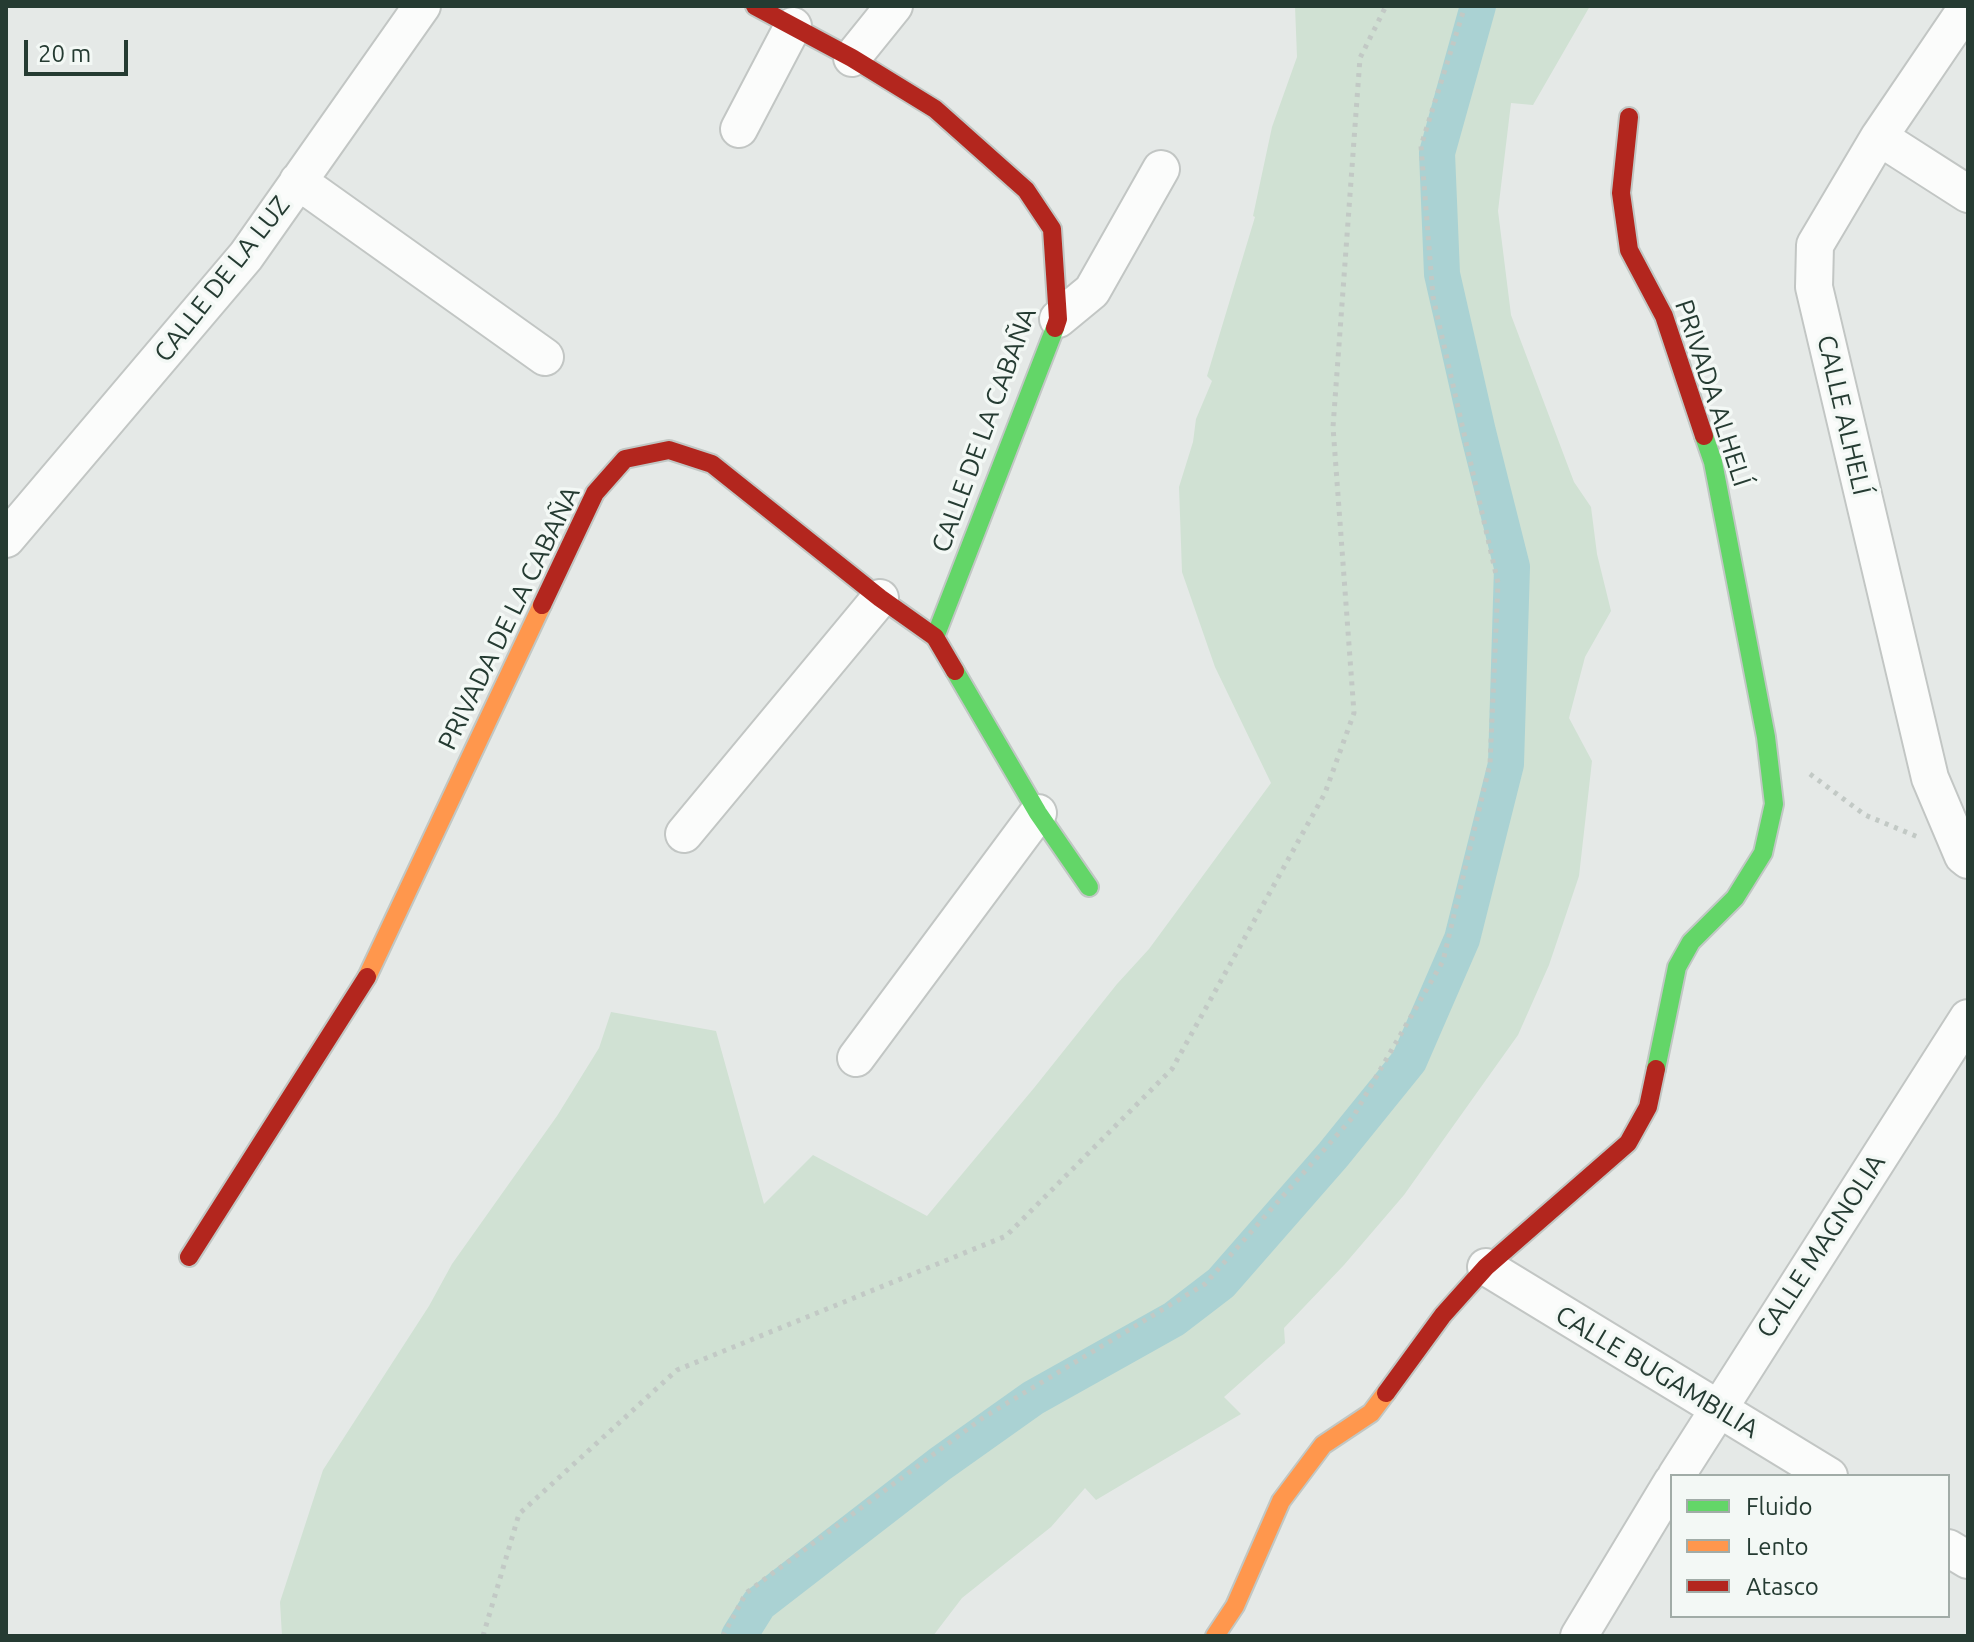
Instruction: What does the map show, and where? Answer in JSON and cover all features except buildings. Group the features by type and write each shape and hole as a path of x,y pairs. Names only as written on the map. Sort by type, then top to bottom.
{"street":[{"name":"CALLE DE LA LUZ","path":"6,539 246,256 422,6"},
{"name":"CALLE DE LA CABAÑA","path":"755,6 852,58 935,109 1026,190 1052,229 1058,319 935,637"},
{"path":"852,58 894,6"},
{"name":"CALLE ALHELÍ","path":"1966,858 1930,778 1814,287 1815,245 1879,137 1968,6"},
{"path":"739,129 793,26"},
{"name":"PRIVADA ALHELÍ","path":"1215,1636 1235,1606 1281,1501 1323,1445 1371,1413 1443,1315 1486,1267 1628,1143 1648,1107 1677,967 1691,942 1735,898 1763,853 1774,804 1766,737 1713,462 1664,316 1629,250 1621,193 1629,117"},
{"path":"1879,137 1968,194"},
{"path":"1058,319 1092,291 1161,169"},
{"path":"298,181 545,357"},
{"name":"PRIVADA DE LA CABAÑA","path":"189,1257 363,986 595,493 625,459 669,450 712,464 880,598 935,637 1038,813 1089,887"},
{"path":"684,834 880,598"},
{"path":"856,1058 1038,813"},
{"name":"CALLE MAGNOLIA","path":"1677,1474 1968,1018"},
{"name":"CALLE BUGAMBILIA","path":"1486,1267 1826,1474"},
{"path":"1579,1636 1670,1485"},
{"path":"1950,1549 1968,1560"}],"path":[{"path":"723,1636 746,1593 984,1417 1205,1284 1353,1117 1443,961 1490,764 1498,583 1433,297 1421,146 1465,6"},
{"path":"1766,737 1865,815 1966,858"}],"green space":[{"path":"1295,6 1590,6 1533,105 1511,103 1498,211 1511,315 1574,482 1591,507 1597,554 1611,611 1585,657 1569,718 1592,761 1579,876 1549,965 1518,1035 1404,1195 1284,1328 1285,1343 1224,1397 1241,1414 1096,1500 1085,1488 1051,1527 962,1598 933,1636 282,1636 280,1602 323,1470 429,1306 452,1264 557,1116 599,1048 611,1012 716,1031 764,1204 813,1155 927,1216 1149,949 1271,783 1215,667 1182,572 1179,487 1193,442 1196,419 1212,381 1207,376 1255,217 1272,127 1297,57"}],"waterway":[{"path":"739,1636 759,1604 940,1464 1033,1398 1174,1319 1221,1283 1333,1155 1409,1061 1462,939 1506,764 1512,567 1442,274 1437,153 1478,6"}],"traffic: fast":[{"path":"935,637 1055,328"},
{"path":"1656,1069 1677,967 1691,942 1735,898 1763,853 1774,804 1766,737 1713,462 1704,436"},
{"path":"955,671 1038,813 1089,887"}],"traffic: slow":[{"path":"367,977 542,605"},
{"path":"1215,1636 1235,1606 1281,1501 1323,1445 1371,1413 1386,1393"}],"traffic: jam":[{"path":"755,6 852,58 935,109 1026,190 1052,229 1058,319 1055,328"},
{"path":"1629,117 1621,193 1629,250 1664,316 1704,436"},
{"path":"542,605 595,493 625,459 669,450 712,464 880,598 935,637 955,671"},
{"path":"189,1257 367,977"},
{"path":"1386,1393 1443,1315 1486,1267 1628,1143 1648,1107 1656,1069"}]}
